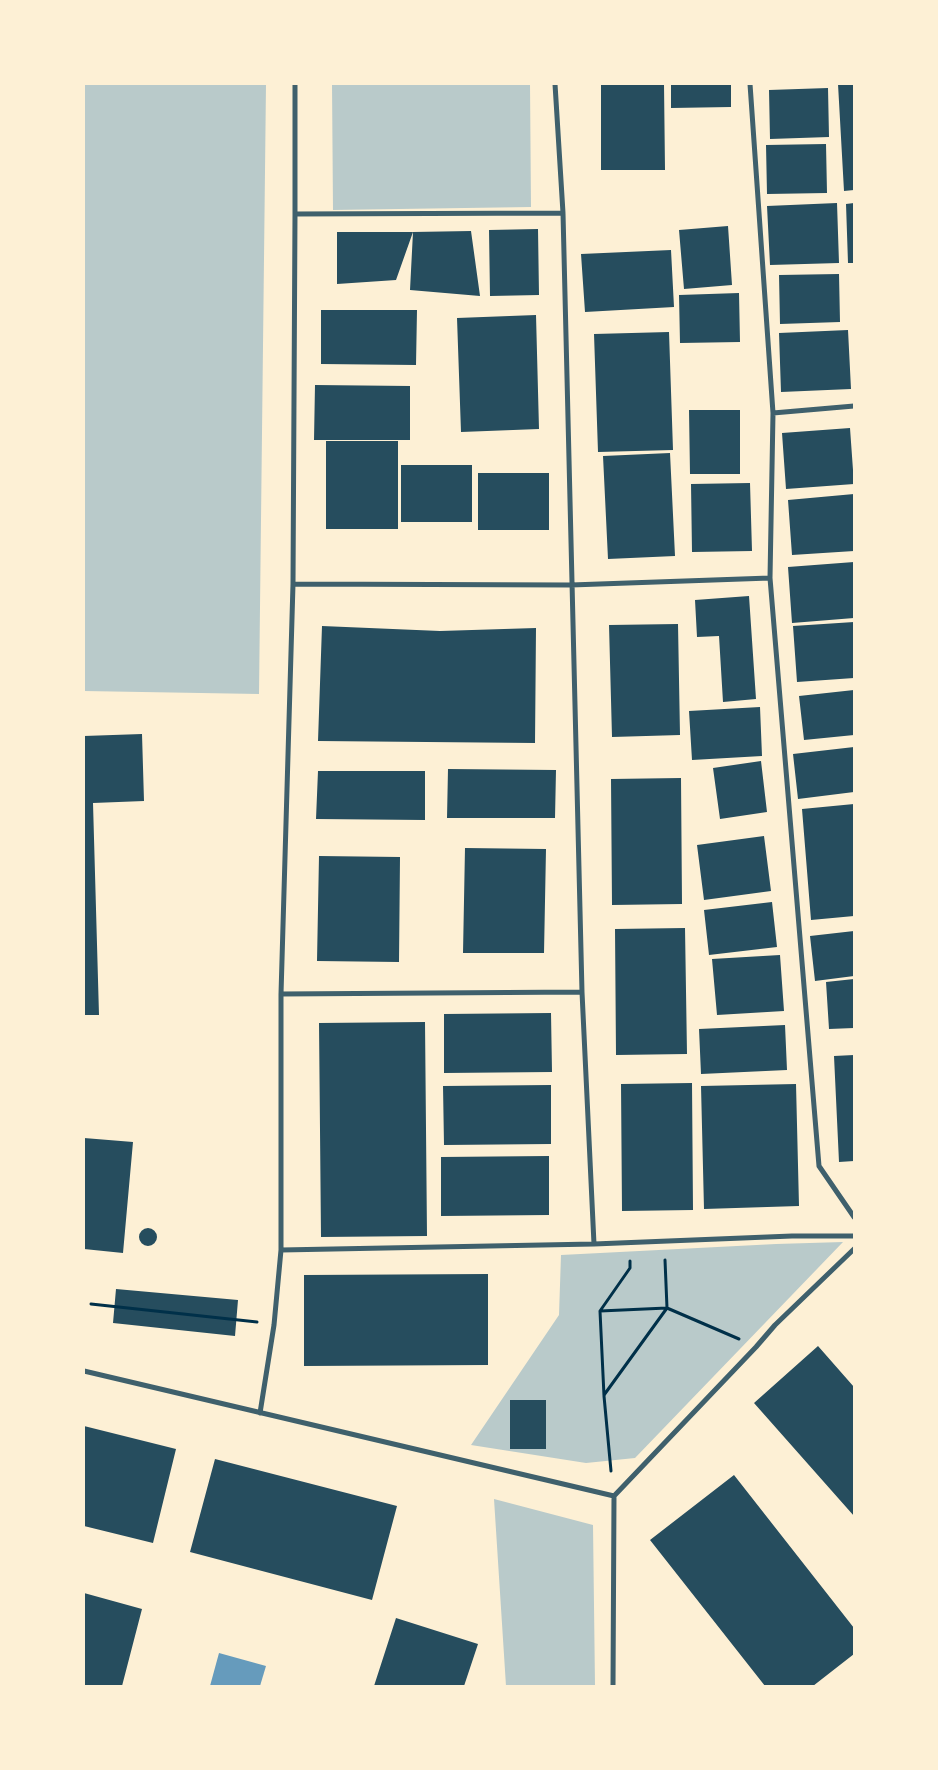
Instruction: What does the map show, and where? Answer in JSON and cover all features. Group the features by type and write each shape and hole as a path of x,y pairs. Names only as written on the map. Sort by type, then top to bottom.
{"street":[{"path":"260,1413 274,1325 280,1250 281,994 293,584 295,84"},
{"path":"555,84 563,213 582,992 594,1244"},
{"path":"750,84 773,413 770,578 819,1166 854,1217"},
{"path":"295,214 563,213"},
{"path":"773,413 854,406"},
{"path":"293,584 571,585 770,578"},
{"path":"281,994 582,992"},
{"path":"280,1250 594,1244 792,1236 854,1236"},
{"path":"613,1686 614,1496 756,1347 774,1325 854,1249"},
{"path":"84,1371 614,1496"}],"path":[{"path":"604,1396 668,1308 664,1242"},
{"path":"614,1496 604,1396 600,1311 630,1268 629,1243"},
{"path":"91,1304 236,1319"},
{"path":"600,1311 668,1308 756,1347"}],"shaded area":[{"path":"84,84 266,84 259,694 84,691"},
{"path":"332,84 530,84 531,207 333,210"},
{"path":"843,1242 635,1458 586,1463 471,1445 559,1315 561,1255"},
{"path":"494,1499 593,1525 595,1686 506,1686"}],"water":[{"path":"219,1653 266,1666 260,1686 210,1686"}],"building":[{"path":"601,84 664,84 665,170 601,170"},
{"path":"671,84 731,84 731,107 671,108"},
{"path":"838,84 854,84 854,190 844,191"},
{"path":"828,88 829,137 770,139 769,90"},
{"path":"826,144 827,193 767,194 766,145"},
{"path":"837,203 839,263 770,265 767,206"},
{"path":"854,203 854,263 848,263 846,204"},
{"path":"728,226 732,285 684,289 679,230"},
{"path":"538,229 539,295 490,296 489,230"},
{"path":"471,231 480,296 410,290 413,232"},
{"path":"337,232 413,232 396,280 337,284"},
{"path":"671,250 674,307 585,312 581,254"},
{"path":"839,274 840,322 780,324 779,275"},
{"path":"739,293 740,342 680,343 679,295"},
{"path":"321,310 417,310 416,365 321,364"},
{"path":"536,315 539,429 461,432 457,318"},
{"path":"848,330 851,389 781,392 779,333"},
{"path":"669,332 673,450 598,452 594,334"},
{"path":"315,385 410,386 410,440 314,440"},
{"path":"689,410 740,410 740,474 690,474"},
{"path":"850,428 854,484 786,489 782,433"},
{"path":"326,441 398,441 398,529 326,529"},
{"path":"670,453 675,556 608,559 603,456"},
{"path":"401,465 472,465 472,522 401,522"},
{"path":"478,473 549,473 549,530 478,530"},
{"path":"750,483 752,551 692,552 691,484"},
{"path":"854,494 854,551 792,555 788,500"},
{"path":"854,562 854,618 792,623 788,567"},
{"path":"749,596 756,699 723,702 719,636 697,637 695,600"},
{"path":"854,622 854,678 797,682 793,626"},
{"path":"678,624 680,735 612,737 609,625"},
{"path":"322,626 440,631 536,628 535,743 318,741"},
{"path":"854,690 854,735 804,740 799,696"},
{"path":"760,707 762,756 692,760 689,711"},
{"path":"142,734 144,801 93,803 99,1015 84,1015 84,736"},
{"path":"854,747 854,792 798,799 793,754"},
{"path":"761,761 767,812 720,819 713,768"},
{"path":"448,769 556,770 555,818 447,818"},
{"path":"318,771 425,771 425,820 316,819"},
{"path":"681,778 682,904 612,905 611,779"},
{"path":"854,804 854,916 811,920 802,809"},
{"path":"764,836 771,891 704,900 697,845"},
{"path":"465,848 546,849 544,953 463,953"},
{"path":"319,856 400,857 399,962 317,961"},
{"path":"772,902 777,947 709,955 704,910"},
{"path":"685,928 687,1054 616,1055 615,929"},
{"path":"854,931 854,976 815,981 810,936"},
{"path":"780,955 784,1011 717,1015 712,959"},
{"path":"854,979 854,1028 829,1029 826,982"},
{"path":"551,1013 552,1072 444,1073 444,1014"},
{"path":"425,1022 427,1236 321,1237 319,1023"},
{"path":"785,1025 787,1070 701,1074 699,1029"},
{"path":"854,1055 854,1161 839,1162 834,1056"},
{"path":"692,1083 693,1210 622,1211 621,1084"},
{"path":"796,1084 799,1206 704,1209 701,1086"},
{"path":"551,1085 551,1144 444,1145 443,1086"},
{"path":"84,1138 133,1142 123,1253 84,1249"},
{"path":"549,1156 549,1215 441,1216 441,1157"},
{"path":"148,1228 156,1233 157,1237 152,1245 148,1246 140,1241 139,1237 144,1229"},
{"path":"488,1274 488,1365 304,1366 304,1275"},
{"path":"116,1289 238,1300 235,1336 113,1323"},
{"path":"818,1346 854,1387 854,1516 754,1403"},
{"path":"510,1400 546,1400 546,1449 510,1449"},
{"path":"84,1426 176,1449 153,1543 84,1526"},
{"path":"215,1459 397,1506 372,1600 190,1552"},
{"path":"734,1475 854,1628 854,1654 813,1686 765,1686 650,1540"},
{"path":"84,1593 142,1609 122,1686 84,1686"},
{"path":"396,1618 478,1644 464,1686 374,1686"}]}
